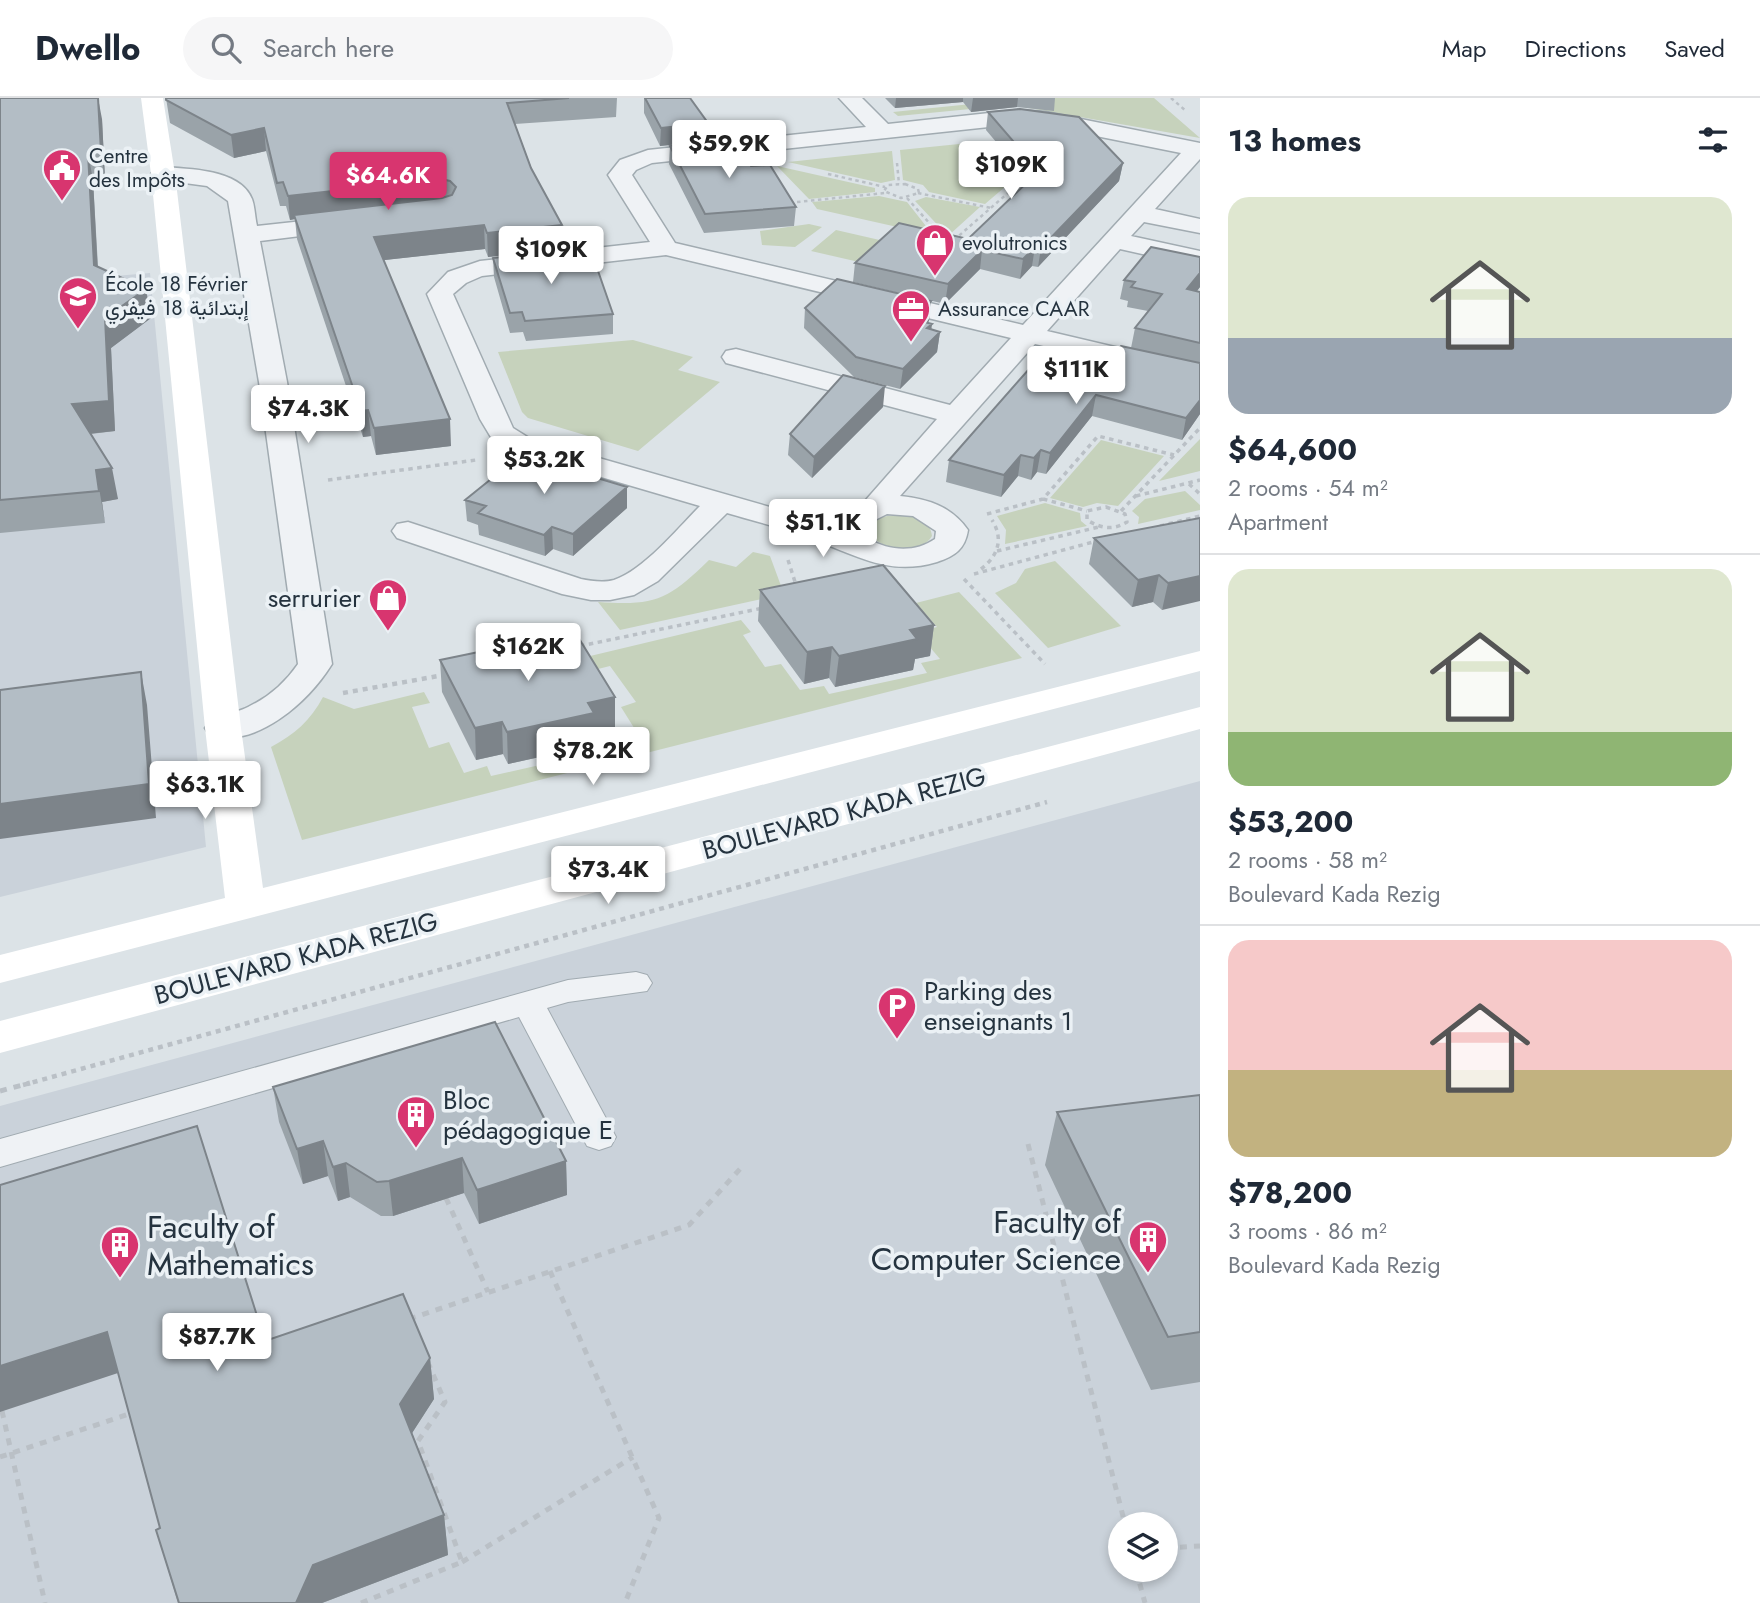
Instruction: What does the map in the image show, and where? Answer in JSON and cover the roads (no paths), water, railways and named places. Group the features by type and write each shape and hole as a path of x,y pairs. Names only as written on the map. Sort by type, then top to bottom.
{"main road":[{"path":"152,98 223,728 246,906"},
{"path":"0,969 1200,661"},
{"name":"BOULEVARD KADA REZIG","path":"0,1037 1200,718"}],"street":[{"path":"850,98 882,131"},
{"path":"666,248 620,175 628,165 659,156 1017,117 1046,119 1198,150"},
{"path":"1198,150 1138,213 1115,240 1029,334 957,415 903,494 863,525 803,526 519,444 502,433 494,419 440,294 447,284 461,275 480,269 666,248 1029,334 1200,374"},
{"path":"161,161 192,176 232,188 240,199 289,485 315,664 305,681 257,719 223,728"},
{"path":"1138,213 1200,226"},
{"path":"247,234 377,220"},
{"path":"1115,240 1200,258"},
{"path":"736,357 957,415"},
{"path":"863,525 878,555 903,560 927,557 944,549 952,537 948,524 903,494"},
{"path":"408,531 573,587 608,591 625,587 642,577 721,502"}],"lane":[{"path":"0,1153 568,991 636,983"},
{"path":"528,1003 599,1136"}],"place":[{"name":"Centre des Impôts","path":"62,202"},
{"name":"evolutronics","path":"935,277"},
{"name":"École 18 Février إبتدائية 18 فيفري","path":"78,330"},
{"name":"Assurance CAAR","path":"911,343"},
{"name":"serrurier","path":"388,632"},
{"name":"Parking des enseignants 1","path":"897,1040"},
{"name":"Bloc pédagogique E","path":"416,1149"},
{"name":"Faculty of Computer Science","path":"1148,1274"},
{"name":"Faculty of Mathematics","path":"120,1279"}]}
